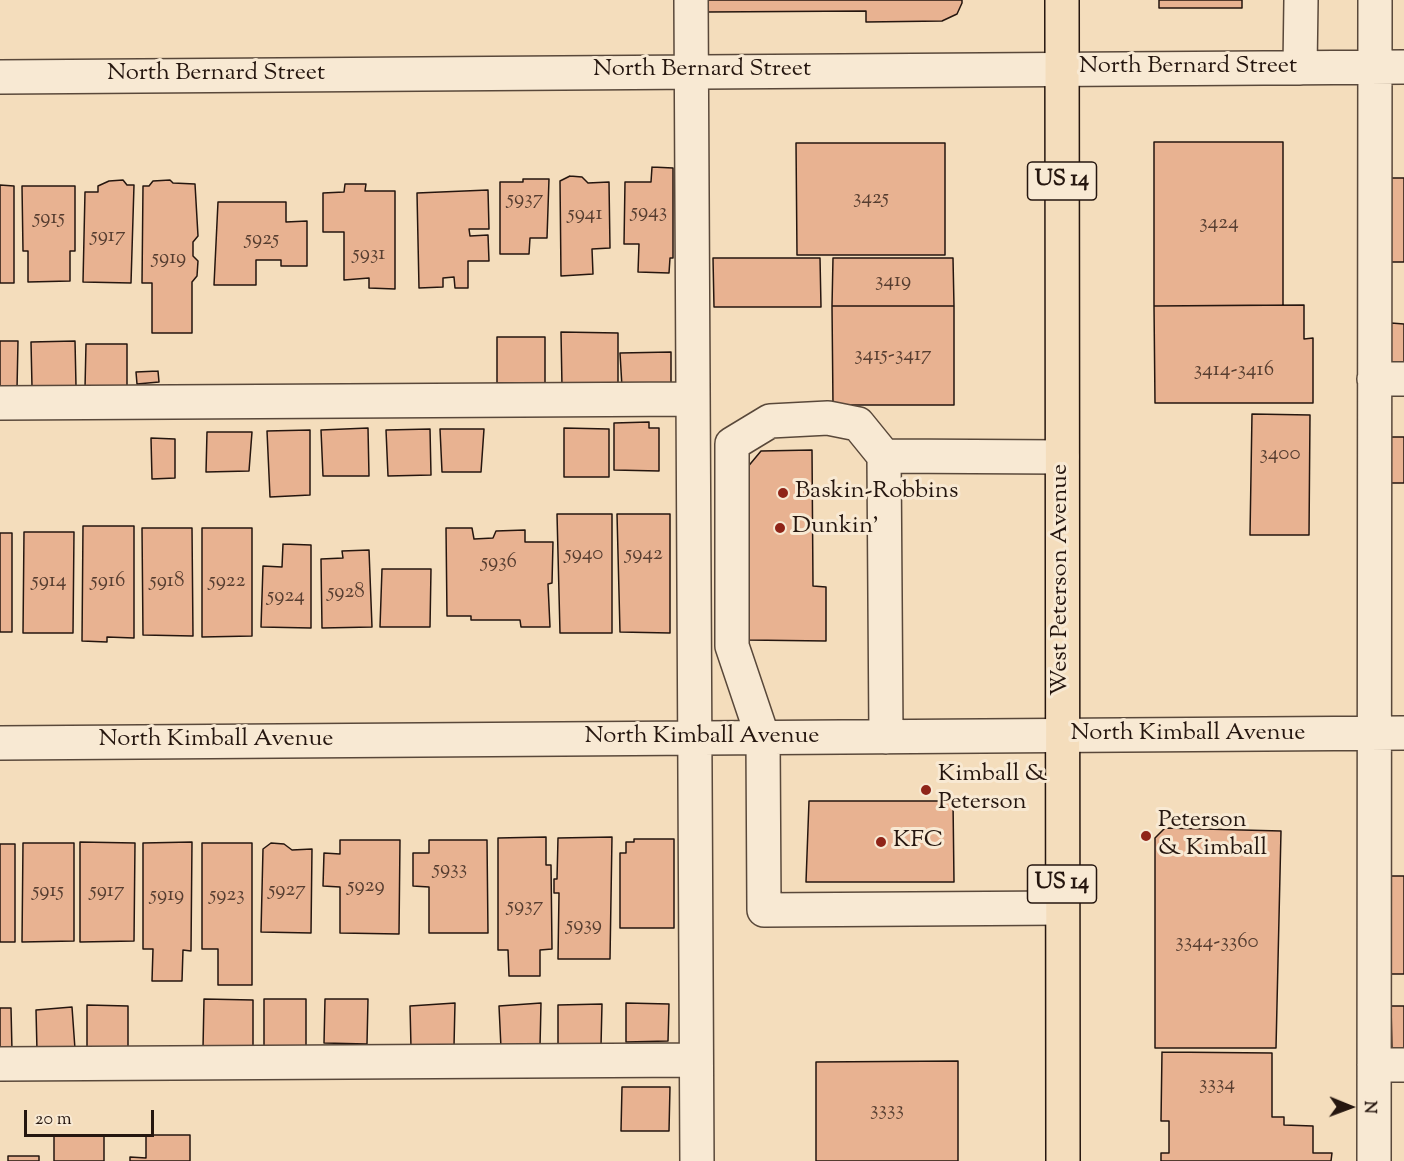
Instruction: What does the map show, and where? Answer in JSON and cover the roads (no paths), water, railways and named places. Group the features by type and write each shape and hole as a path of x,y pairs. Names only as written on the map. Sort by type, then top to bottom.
{"main road":[{"name":"West Peterson Avenue","path":"1062,0 1063,1161"}],"street":[{"path":"691,0 697,1161"},
{"path":"1300,68 1301,0"},
{"path":"1374,1161 1389,1065 1389,67 1375,0"},
{"name":"North Bernard Street","path":"0,77 1389,67"},
{"path":"0,403 693,399"},
{"path":"693,444 732,444 770,421 828,418 858,424 884,456 886,737"},
{"path":"732,444 732,646 763,738 764,910 1062,908"},
{"path":"884,456 1062,456"},
{"name":"North Kimball Avenue","path":"0,742 1388,733"},
{"path":"0,1064 696,1060"}],"place":[{"name":"Baskin-Robbins","path":"783,493"},
{"name":"Dunkin'","path":"780,528"},
{"name":"Kimball & Peterson","path":"926,790"},
{"name":"Peterson & Kimball","path":"1146,836"},
{"name":"KFC","path":"881,842"}]}
